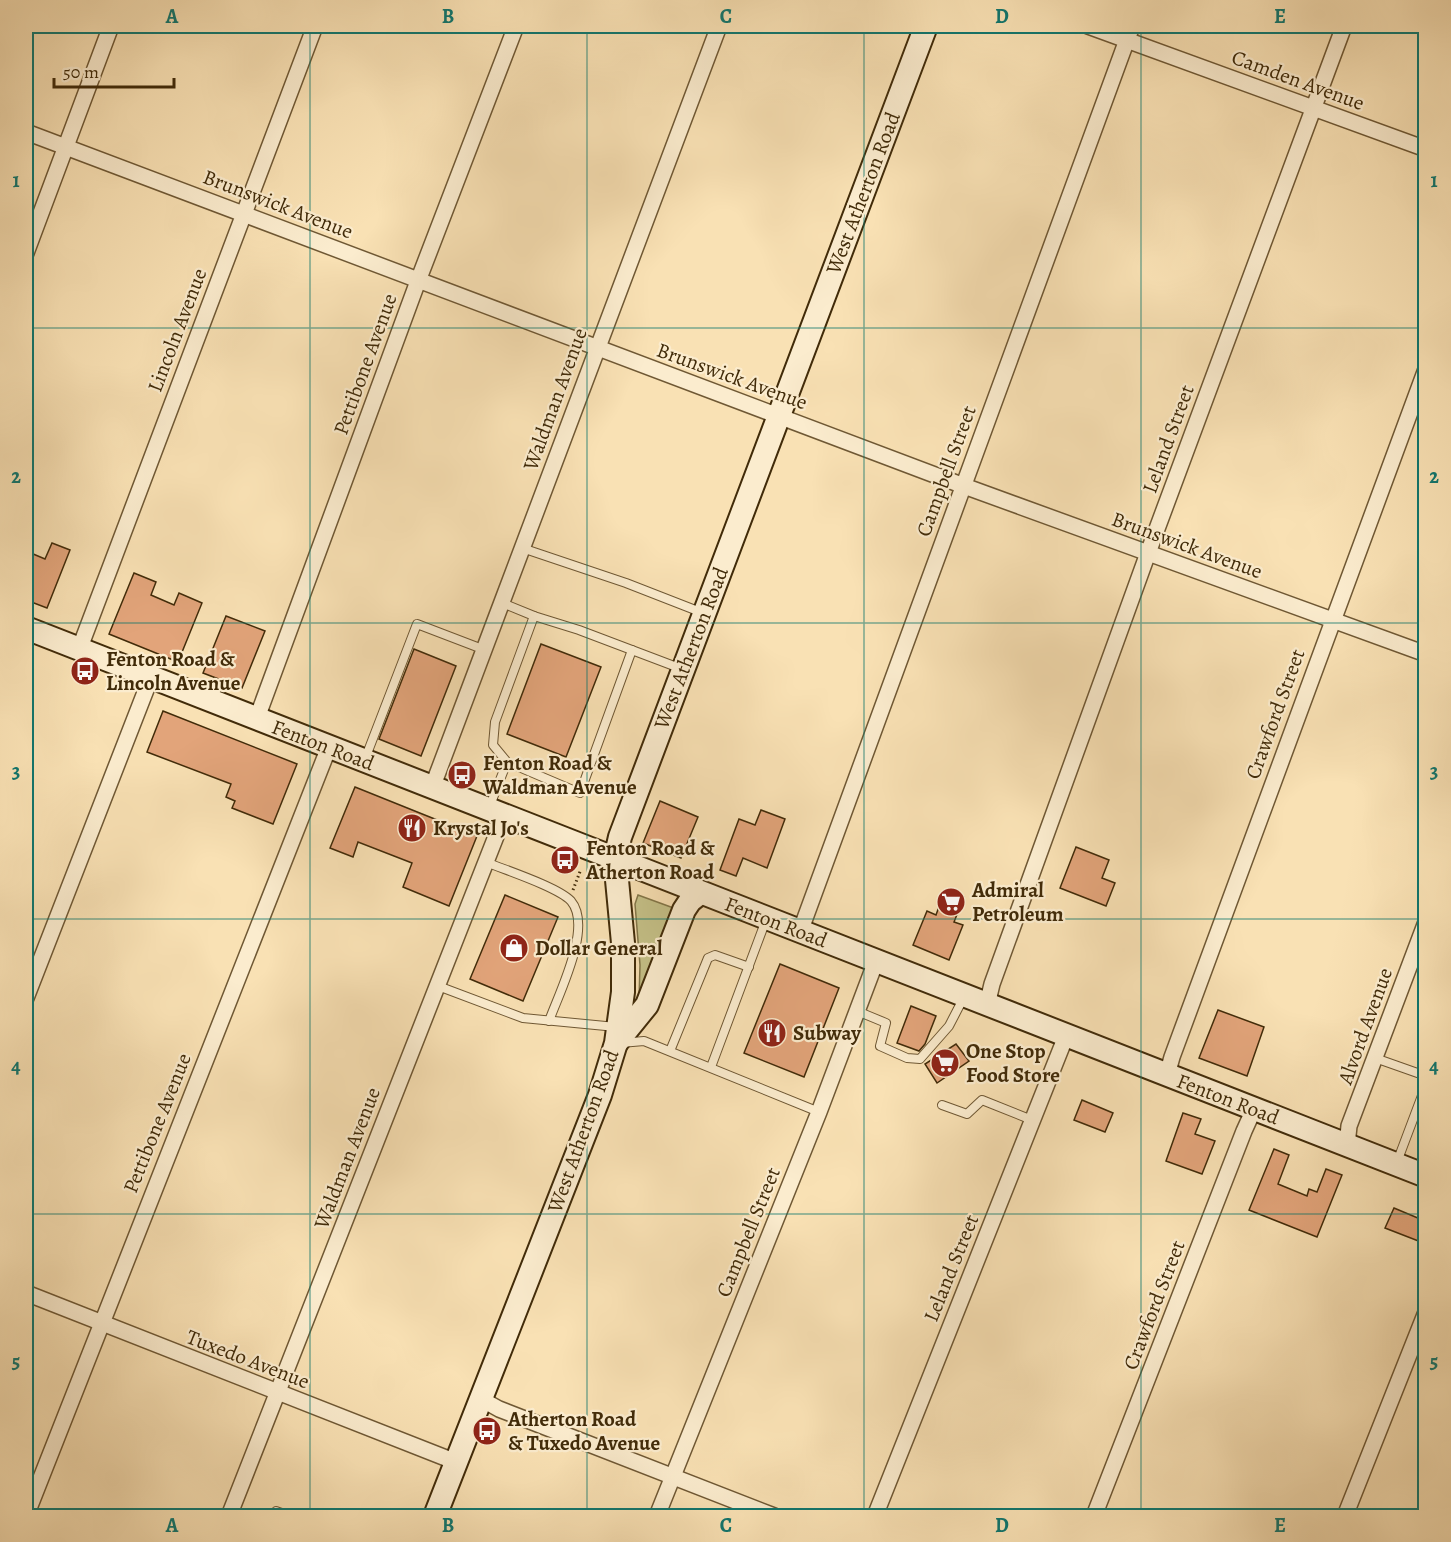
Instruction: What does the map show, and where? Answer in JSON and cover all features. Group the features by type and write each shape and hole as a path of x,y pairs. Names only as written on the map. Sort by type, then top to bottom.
{"street":[{"path":"26,253 111,26"},
{"name":"Lincoln Avenue","path":"79,650 315,26"},
{"name":"Pettibone Avenue","path":"257,718 418,281 516,26"},
{"name":"Waldman Avenue","path":"432,788 719,26"},
{"name":"West Atherton Road","path":"435,1516 600,1095 617,1035 624,970 615,859 620,837 926,26"},
{"name":"Camden Avenue","path":"1089,26 1130,33 1313,107 1425,148"},
{"name":"Leland Street","path":"987,1005 992,984 1148,553 1344,26"},
{"name":"Campbell Street","path":"800,932 1130,33"},
{"name":"Brunswick Avenue","path":"26,132 964,486 1425,654"},
{"name":"Crawford Street","path":"1167,1075 1425,369"},
{"name":"Fenton Road","path":"26,628 1425,1176"},
{"path":"26,998 152,677"},
{"name":"Pettibone Avenue","path":"26,1516 329,747"},
{"name":"Waldman Avenue","path":"229,1516 486,862 497,813"},
{"path":"617,1035 647,1005 684,910 700,893"},
{"name":"Alvord Avenue","path":"1347,1145 1349,1126 1425,922"},
{"name":"Campbell Street","path":"657,1516 819,1112 876,961"},
{"name":"Leland Street","path":"875,1516 1066,1036"},
{"name":"Crawford Street","path":"1094,1516 1254,1109"},
{"name":"Tuxedo Avenue","path":"26,1293 456,1462"},
{"path":"1345,1516 1425,1312"},
{"path":"481,1399 509,1413 774,1516"}],"lane":[{"path":"522,548 626,583 704,614"},
{"path":"501,603 683,669"},
{"path":"534,616 495,722 493,745 507,762 580,794 632,650"},
{"path":"364,760 417,624 485,650"},
{"path":"497,813 507,762"},
{"path":"486,862 548,888 569,900 579,921 577,943 549,1021"},
{"path":"711,1067 767,919"},
{"path":"670,1051 708,958 715,955 749,968"},
{"path":"438,986 524,1018 644,1041 819,1112"},
{"path":"857,1011 886,1023 880,1046 907,1058 920,1059 949,1026 965,996"},
{"path":"1376,1058 1425,1077"},
{"path":"1396,1165 1425,1084"},
{"path":"942,1104 968,1114 982,1100 1032,1120"},
{"path":"276,1511 290,1516"}],"path":[{"path":"569,900 581,869"}],"shaded area":[{"path":"638,895 679,910 639,999 640,965 635,904"}],"building":[{"path":"52,543 70,550 47,608 26,600 26,551 45,559"},
{"path":"134,573 156,582 151,595 174,605 179,593 202,603 178,662 109,634"},
{"path":"226,616 265,631 242,688 203,673"},
{"path":"541,644 601,667 566,757 507,734"},
{"path":"414,649 456,666 421,756 379,739"},
{"path":"163,711 297,764 273,824 232,808 235,801 226,797 231,784 147,752"},
{"path":"355,787 477,836 449,906 403,887 412,863 358,842 353,857 330,848"},
{"path":"660,801 698,817 681,858 643,843"},
{"path":"761,810 785,819 767,868 743,858 736,876 720,870 739,819 755,825"},
{"path":"1076,847 1109,860 1102,878 1115,883 1106,906 1060,888"},
{"path":"945,890 964,897 954,922 963,925 949,960 913,945 927,911 936,915"},
{"name":"Dollar General","path":"505,895 558,917 523,1001 470,979"},
{"path":"780,964 839,988 804,1077 744,1053"},
{"path":"911,1006 936,1016 925,1044 919,1051 897,1043"},
{"path":"1218,1010 1264,1027 1247,1076 1199,1058"},
{"path":"956,1044 969,1061 937,1083 925,1064"},
{"path":"1082,1100 1113,1113 1105,1132 1074,1120"},
{"path":"1183,1113 1201,1119 1195,1134 1215,1141 1202,1174 1166,1161"},
{"path":"1274,1149 1289,1155 1278,1184 1307,1196 1309,1189 1317,1192 1326,1169 1342,1175 1317,1237 1249,1210"},
{"path":"1394,1208 1425,1221 1425,1231 1421,1242 1385,1228"}],"place":[{"name":"Fenton Road & Lincoln Avenue","path":"85,671"},
{"name":"Fenton Road & Waldman Avenue","path":"462,775"},
{"name":"Krystal Jo's","path":"412,828"},
{"name":"Fenton Road & Atherton Road","path":"565,860"},
{"name":"Admiral Petroleum","path":"951,902"},
{"name":"Dollar General","path":"514,948"},
{"name":"Subway","path":"772,1033"},
{"name":"One Stop Food Store","path":"945,1063"},
{"name":"Atherton Road & Tuxedo Avenue","path":"487,1431"}]}
